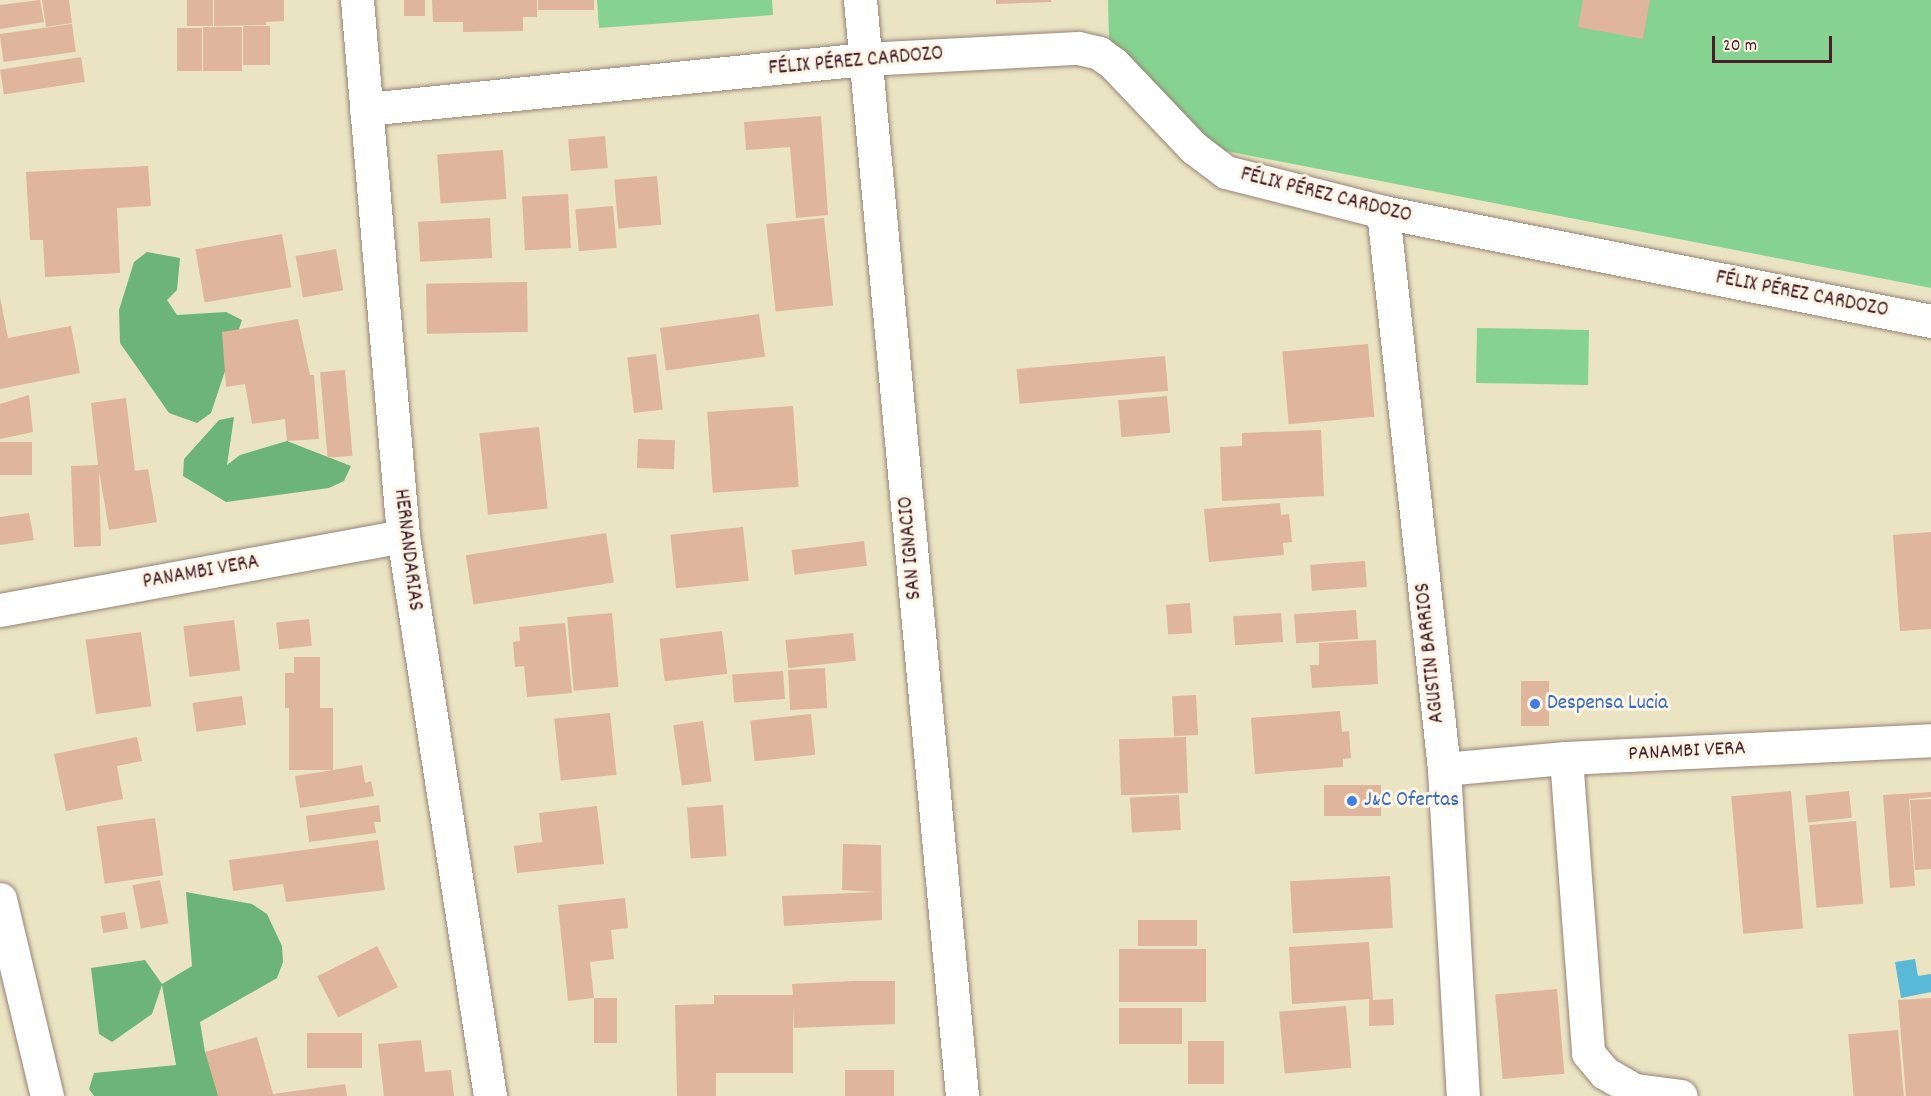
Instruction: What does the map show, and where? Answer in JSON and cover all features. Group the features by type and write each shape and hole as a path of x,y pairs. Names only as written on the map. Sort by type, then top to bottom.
{"street":[{"name":"HERNANDARIAS","path":"357,0 403,536 490,1096"},
{"name":"SAN IGNACIO","path":"860,0 962,1096"},
{"name":"FÉLIX PÉREZ CARDOZO","path":"366,109 865,59 1078,48 1099,53 1141,90 1194,148 1226,172 1383,212 1931,321"},
{"name":"AGUSTIN BARRIOS","path":"1383,212 1444,769 1463,1096"},
{"name":"PANAMBI VERA","path":"0,610 403,536"},
{"name":"PANAMBI VERA","path":"1444,769 1566,758 1931,740"},
{"path":"1566,758 1588,1053 1605,1073 1635,1090 1681,1096"},
{"path":"0,899 48,1096"}],"green space":[{"path":"597,0 772,0 773,15 599,28"},
{"path":"1108,0 1931,0 1931,288 1195,145 1109,39"},
{"path":"147,252 180,258 177,290 167,300 177,315 226,312 242,320 211,413 197,423 169,413 120,343 119,310 134,262"},
{"path":"1477,328 1589,330 1588,385 1476,383"},
{"path":"234,417 227,465 240,455 287,441 351,466 344,481 329,488 226,502 183,476 184,459 219,420"},
{"path":"186,892 252,904 267,914 282,946 283,962 277,978 200,1022 205,1052 229,1096 94,1096 89,1089 94,1073 176,1065 162,985 152,1014 112,1042 99,1034 91,968 145,960 162,984 192,966"}],"water":[{"path":"1915,959 1918,976 1931,974 1931,992 1901,998 1895,962"}],"building":[{"path":"40,0 44,22 0,29 0,5"},
{"path":"42,0 69,0 72,23 46,27"},
{"path":"187,0 213,0 213,26 187,26"},
{"path":"214,0 284,0 284,21 266,22 266,25 214,26"},
{"path":"404,0 425,0 425,16 404,16"},
{"path":"432,0 537,0 537,17 523,17 523,31 463,32 463,22 433,22"},
{"path":"538,0 594,0 594,10 538,10"},
{"path":"996,0 1051,0 1051,2 996,4"},
{"path":"1583,0 1650,0 1643,39 1578,27"},
{"path":"72,24 76,52 4,62 0,34"},
{"path":"243,26 270,26 270,65 243,65"},
{"path":"203,27 242,27 242,71 203,71"},
{"path":"177,28 202,28 202,71 177,71"},
{"path":"81,57 85,82 4,95 0,70"},
{"path":"821,116 828,215 796,218 790,147 746,150 744,122"},
{"path":"605,136 608,168 571,171 568,139"},
{"path":"503,150 506,199 441,203 437,155"},
{"path":"148,166 151,206 117,208 120,273 45,277 43,240 30,240 26,172"},
{"path":"657,176 661,225 618,229 614,180"},
{"path":"568,194 571,248 525,250 522,196"},
{"path":"613,206 617,248 579,251 575,209"},
{"path":"490,218 492,258 420,262 418,222"},
{"path":"824,218 833,306 776,312 766,224"},
{"path":"282,234 291,287 205,302 195,249"},
{"path":"336,249 343,290 303,297 296,256"},
{"path":"527,282 528,332 427,334 426,284"},
{"path":"0,297 8,338 71,326 80,373 0,389"},
{"path":"759,314 765,357 666,370 660,328"},
{"path":"298,319 310,375 314,375 319,439 287,441 285,419 252,424 245,384 226,387 222,332"},
{"path":"1368,344 1374,417 1289,424 1282,351"},
{"path":"656,354 663,410 634,413 627,358"},
{"path":"1165,356 1168,391 1020,404 1017,369"},
{"path":"345,370 352,456 328,458 320,372"},
{"path":"29,395 33,432 0,439 0,404"},
{"path":"1167,396 1170,433 1121,437 1118,400"},
{"path":"126,398 135,471 148,469 157,522 109,530 99,471 101,546 74,547 71,466 98,465 91,403"},
{"path":"793,406 799,487 713,493 707,412"},
{"path":"539,427 548,509 488,515 479,433"},
{"path":"1321,430 1324,496 1222,501 1220,447 1242,446 1242,433"},
{"path":"638,439 675,440 674,469 637,468"},
{"path":"0,442 32,442 32,475 0,475"},
{"path":"1280,503 1281,515 1289,514 1292,542 1283,543 1284,555 1209,562 1204,509"},
{"path":"29,513 34,540 0,545 0,517"},
{"path":"743,527 749,581 676,588 670,535"},
{"path":"1931,532 1931,629 1900,631 1893,535"},
{"path":"606,533 614,582 474,605 466,555"},
{"path":"864,541 867,566 795,575 792,550"},
{"path":"1365,561 1367,587 1312,591 1310,565"},
{"path":"1190,603 1192,633 1168,635 1166,605"},
{"path":"1356,610 1358,639 1296,643 1294,614"},
{"path":"612,613 618,687 574,691 567,617"},
{"path":"1281,613 1283,642 1235,645 1233,616"},
{"path":"309,619 312,646 279,649 276,622"},
{"path":"234,620 240,671 190,677 183,626"},
{"path":"565,623 572,693 527,697 524,666 515,667 513,642 520,641 519,627"},
{"path":"722,631 727,674 665,681 659,639"},
{"path":"141,632 151,706 96,714 86,640"},
{"path":"853,633 856,661 788,668 785,640"},
{"path":"1376,640 1378,684 1312,688 1310,665 1319,665 1319,643"},
{"path":"294,657 320,657 320,708 333,708 333,770 289,770 289,708 285,708 285,673 294,673"},
{"path":"825,668 827,708 790,710 788,670"},
{"path":"783,671 785,699 734,702 732,675"},
{"name":"Despensa Lucia","path":"1521,681 1549,681 1549,726 1521,726"},
{"path":"1196,695 1198,735 1174,736 1172,696"},
{"path":"242,696 246,725 197,732 192,703"},
{"path":"1340,711 1342,732 1349,731 1351,758 1343,759 1343,767 1255,774 1251,718"},
{"path":"610,713 616,775 561,781 554,719"},
{"path":"811,714 815,755 755,761 750,720"},
{"path":"703,721 711,781 682,786 673,725"},
{"path":"137,737 142,761 117,766 123,799 66,811 54,754"},
{"path":"1186,737 1188,793 1121,795 1119,739"},
{"path":"362,765 365,783 371,781 374,796 300,808 295,776"},
{"name":"J&C Ofertas","path":"1324,785 1381,785 1381,816 1324,816"},
{"path":"1791,791 1803,928 1743,934 1731,796"},
{"path":"1849,791 1852,818 1808,822 1805,796"},
{"path":"1931,792 1931,797 1909,799 1915,886 1890,888 1883,795"},
{"path":"1179,795 1181,830 1132,833 1130,798"},
{"path":"1931,799 1931,869 1915,870 1910,800"},
{"path":"379,805 381,822 374,822 376,833 309,842 306,816"},
{"path":"723,805 727,856 691,858 687,808"},
{"path":"597,806 604,864 517,873 514,846 542,842 539,813"},
{"path":"155,818 163,875 105,884 97,826"},
{"path":"1856,821 1863,904 1816,908 1809,825"},
{"path":"378,840 385,890 286,902 283,884 233,891 229,860"},
{"path":"843,844 881,845 882,920 784,926 782,896 876,892 842,890"},
{"path":"1390,876 1393,928 1293,933 1290,881"},
{"path":"160,880 168,923 141,929 133,885"},
{"path":"625,898 628,928 611,930 614,959 590,962 594,998 568,1001 558,905"},
{"path":"125,912 128,929 103,933 100,916"},
{"path":"1138,920 1197,920 1197,946 1138,946"},
{"path":"1369,942 1373,1000 1393,999 1394,1025 1369,1026 1369,999 1292,1004 1289,947"},
{"path":"377,946 398,987 338,1017 317,976"},
{"path":"1119,949 1206,949 1206,1002 1119,1002"},
{"path":"895,981 895,1024 794,1028 793,1005 793,1073 716,1073 716,1096 677,1096 675,1005 714,1004 714,995 793,995 792,984"},
{"path":"1557,989 1564,1074 1503,1079 1495,994"},
{"path":"594,998 617,998 617,1043 594,1043"},
{"path":"1931,998 1931,1096 1906,1096 1898,1000"},
{"path":"1346,1006 1351,1068 1285,1074 1279,1012"},
{"path":"1119,1008 1182,1008 1182,1044 1119,1044"},
{"path":"1898,1030 1904,1096 1854,1096 1848,1034"},
{"path":"307,1033 362,1033 362,1068 307,1068"},
{"path":"257,1037 273,1094 345,1084 347,1096 218,1096 205,1052"},
{"path":"421,1040 425,1072 451,1070 454,1096 384,1096 378,1044"},
{"path":"1188,1041 1224,1041 1224,1084 1188,1084"},
{"path":"845,1070 894,1070 894,1096 845,1096"}],"place":[{"name":"Despensa Lucia","path":"1535,704"},
{"name":"J&C Ofertas","path":"1352,801"}]}
